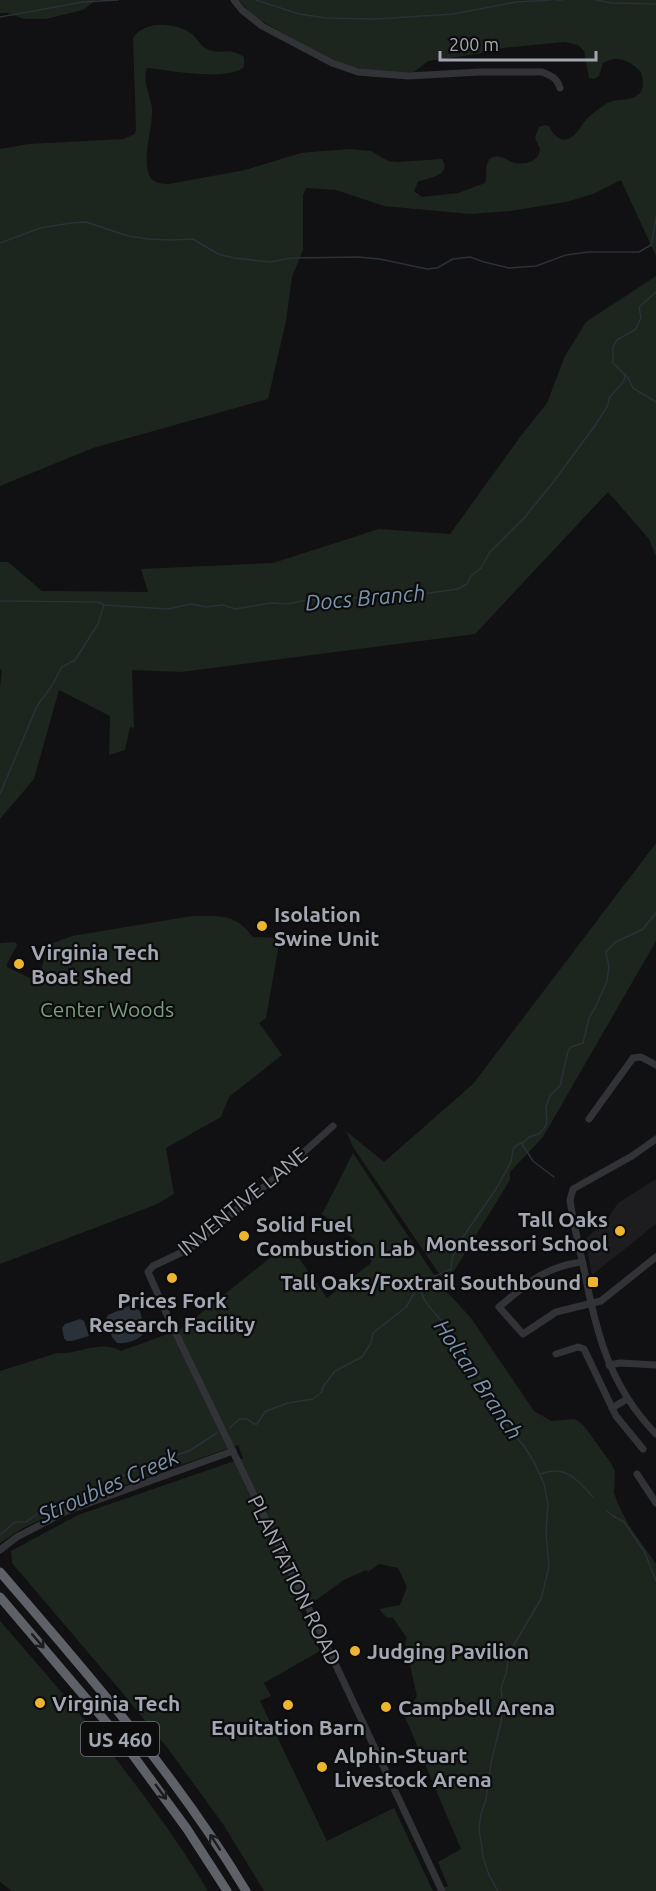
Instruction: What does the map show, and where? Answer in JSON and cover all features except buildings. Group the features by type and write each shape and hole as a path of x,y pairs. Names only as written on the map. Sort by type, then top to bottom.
{"highway":[{"name":"US 460","path":"0,1572 138,1735 201,1821 246,1891"},
{"name":"US 460","path":"0,1597 136,1759 187,1829 227,1891"}],"street":[{"path":"234,0 242,10 262,26 332,63 358,72 408,75 542,72 551,75 560,88"},
{"path":"589,1119 633,1058 639,1057 656,1065"},
{"name":"INVENTIVE LANE","path":"149,1270 189,1249 333,1126"},
{"path":"656,1139 632,1156 573,1189 570,1200 600,1342 627,1399 656,1434"},
{"path":"582,1262 566,1264 542,1273 500,1306 523,1334 556,1312 601,1301 656,1257"},
{"name":"PLANTATION ROAD","path":"149,1270 151,1280 442,1891"},
{"path":"556,1354 578,1347 584,1349 616,1416 643,1449"},
{"path":"609,1365 621,1362 656,1365"},
{"path":"612,1408 627,1399"},
{"path":"0,1550 11,1540 67,1511 232,1450"},
{"path":"638,1474 656,1503"}],"shaded area":[{"name":"Tall Oaks Montessori School","path":"656,1179 656,1224 592,1275 585,1239 607,1220 618,1203"},
{"path":"131,1305 140,1311 145,1331 133,1341 117,1343 112,1337 106,1319 108,1315"},
{"path":"80,1319 84,1321 89,1336 67,1341 62,1328 65,1324"}],"green space":[{"path":"0,0 96,0 83,10 46,19 24,19 8,13 0,13"},
{"path":"239,0 656,0 656,256 621,180 593,194 566,202 510,211 470,214 384,206 336,190 306,188 303,195 303,250 292,277 286,321 268,399 93,448 0,486 0,149 29,144 123,139 135,134 133,38 138,32 152,26 178,27 192,34 209,50 229,51 244,57 244,67 224,74 197,74 147,68 146,84 152,109 147,167 152,180 163,184 245,170 301,153 351,149 371,151 388,161 442,159 444,169 442,172 418,182 414,191 422,197 458,193 485,183 487,165 492,157 499,156 515,163 528,163 535,159 540,149 535,138 539,127 549,126 561,139 569,139 590,116 607,103 635,96 641,92 643,87 641,72 628,62 619,59 603,63 599,76 594,79 589,78 584,51 578,45 564,42 503,48 428,61 414,72 407,73 348,67 253,16"},
{"path":"656,276 656,556 649,539 608,492 475,634 181,672 132,670 134,728 130,727 125,750 109,755 110,716 59,690 34,779 0,819 2,671 0,669 0,562 8,562 42,591 148,592 141,569 273,563 379,529 450,534 547,403 565,356 586,322"},
{"path":"656,843 656,941 543,1137 510,1172 510,1180 446,1284 353,1147 346,1131 384,1162 473,1084"},
{"name":"Center Woods","path":"192,916 226,918 240,924 253,937 280,938 266,1018 259,1023 282,1055 229,1097 221,1117 166,1148 174,1194 155,1205 0,1264 0,943 15,942 17,945 7,967 32,979 36,978 41,970 48,945 72,936"},
{"path":"353,1153 430,1269 446,1291 471,1318 534,1411 551,1421 574,1419 584,1426 611,1463 615,1471 614,1493 619,1506 628,1524 656,1564 656,1891 436,1891 448,1886 438,1862 461,1849 405,1717 417,1696 405,1643 407,1638 393,1618 386,1617 379,1609 400,1605 407,1587 398,1568 379,1564 368,1572 366,1570 344,1580 312,1603 310,1599 297,1604 320,1651 264,1683 271,1696 260,1701 327,1841 394,1808 433,1891 264,1891 223,1824 169,1750 12,1563 11,1551 78,1515 243,1458 238,1445 90,1497 23,1528 0,1543 0,1371 57,1353 97,1347 121,1351 181,1329 290,1242 327,1298 372,1262 358,1242 322,1214"},
{"name":"Virginia Tech","path":"0,1621 83,1718 136,1785 208,1891 12,1891 0,1882"}],"waterway":[{"path":"0,17 83,2 118,0"},
{"path":"256,0 299,14 326,18 376,19 453,14 516,2 551,0"},
{"path":"555,0 563,0"},
{"path":"596,0 612,3 656,4"},
{"path":"0,243 40,228 86,222 128,236 169,240 193,239 218,254 234,258 271,262 292,258 358,257 427,269 437,268 453,259 470,257 509,268 536,266 566,255 588,252 639,252 651,245 656,217"},
{"name":"Stroubles Creek","path":"656,292 639,307 641,318 636,329 617,340 613,347 613,363 628,378 633,388 656,402"},
{"name":"Docs Branch","path":"0,601 98,602 104,605 168,609 191,604 206,607 223,605 235,609 271,603 287,604 306,600 371,597 375,594 408,596 458,589 467,584 470,577 481,568 490,552 524,518 551,485 594,427 608,405 609,398 624,381 625,374"},
{"path":"0,794 37,706 62,667 75,660 98,624 104,605"},
{"name":"Stroubles Creek","path":"230,1428 244,1418 257,1424 269,1410 288,1403 313,1399 322,1392 335,1371 362,1357 371,1343 373,1333 406,1307 420,1283 451,1269 452,1259 460,1241 496,1189 511,1162 513,1149 529,1137 539,1134 545,1127 546,1107 550,1095 560,1086 568,1051 571,1047 583,1043 589,1018 607,981 609,967 606,952 614,943 643,929 656,913"},
{"path":"522,1144 533,1161 554,1177"},
{"name":"Holtan Branch","path":"420,1285 426,1303 448,1329 453,1343 499,1404 517,1438 534,1462 544,1484 548,1504 546,1533 549,1567 541,1599 509,1653 501,1688 503,1705 501,1722 479,1828 483,1857 498,1891"},
{"name":"Stroubles Creek","path":"0,1535 15,1522 26,1522 45,1508 58,1508 62,1503 142,1467 165,1463 217,1433"},
{"path":"541,1474 557,1471 571,1476 593,1497"},
{"path":"607,1511 624,1522 644,1551 656,1581"}],"place":[{"name":"Isolation Swine Unit","path":"262,926"},
{"name":"Virginia Tech Boat Shed","path":"19,964"},
{"name":"Tall Oaks Montessori School","path":"620,1231"},
{"name":"Solid Fuel Combustion Lab","path":"244,1236"},
{"name":"Prices Fork Research Facility","path":"172,1278"},
{"name":"Tall Oaks/Foxtrail Southbound","path":"593,1282"},
{"name":"Judging Pavilion","path":"355,1651"},
{"name":"Virginia Tech","path":"40,1703"},
{"name":"Equitation Barn","path":"288,1705"},
{"name":"Campbell Arena","path":"386,1707"},
{"name":"Alphin-Stuart Livestock Arena","path":"322,1767"}]}
